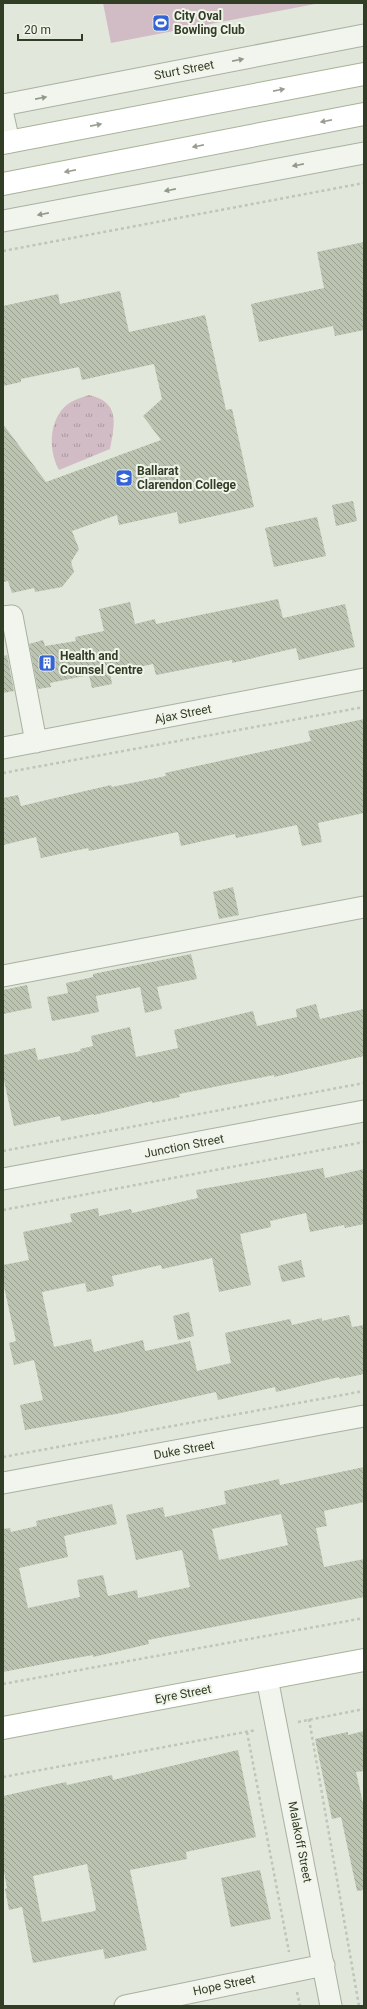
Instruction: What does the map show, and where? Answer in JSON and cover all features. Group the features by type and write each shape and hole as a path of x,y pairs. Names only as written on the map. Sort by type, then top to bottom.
{"main road":[{"path":"6,143 364,74"},
{"path":"3,184 364,114"},
{"name":"Eyre Street","path":"3,1728 364,1660"}],"street":[{"name":"Sturt Street","path":"3,105 364,35"},
{"path":"3,115 6,143"},
{"path":"3,221 364,153"},
{"path":"3,617 12,616 36,742"},
{"name":"Ajax Street","path":"3,748 364,679"},
{"path":"3,976 364,907"},
{"name":"Junction Street","path":"3,1179 364,1111"},
{"name":"Duke Street","path":"3,1483 364,1416"},
{"name":"Malakoff Street","path":"267,1678 331,2006"},
{"name":"Hope Street","path":"125,2006 324,1965"}],"path":[{"path":"3,251 364,183"},
{"path":"3,773 364,706"},
{"path":"3,1151 364,1083"},
{"path":"3,1210 364,1142"},
{"path":"3,1457 364,1391"},
{"path":"3,1684 364,1618"},
{"path":"359,2006 309,1719 364,1709"},
{"path":"3,1777 247,1732 290,1954"}],"green space":[{"name":"City Oval Bowling Club","path":"103,3 320,3 111,43"},
{"path":"89,395 99,398 111,408 114,422 110,449 59,470 53,453 52,434 54,424 63,408 73,401"}],"building":[{"path":"364,242 364,330 335,336 333,326 259,342 251,304 324,288 317,252"},
{"path":"120,291 129,332 205,315 226,410 232,409 254,507 179,524 177,512 119,525 117,515 72,531 79,549 71,562 74,572 62,587 35,592 34,588 12,593 8,581 3,582 3,424 46,482 161,440 143,416 162,399 154,364 82,380 79,367 21,379 21,382 3,386 3,306 58,294 60,304"},
{"path":"353,501 357,521 336,526 332,505"},
{"path":"317,517 326,556 274,567 265,528"},
{"path":"278,599 283,618 345,604 355,647 299,660 296,648 232,663 232,660 156,675 153,664 110,673 112,684 92,688 89,675 50,683 51,687 38,689 29,644 43,640 45,646 76,641 75,637 104,631 99,609 130,602 135,624 155,619 156,624"},
{"path":"7,655 14,691 3,693 3,656"},
{"path":"364,719 364,813 318,823 322,842 302,846 297,825 236,838 235,834 181,846 178,832 89,851 88,848 41,858 36,837 3,845 3,798 18,795 21,806 111,785 112,787 166,776 165,773 311,741 308,731"},
{"path":"233,887 239,915 219,919 213,892"},
{"path":"191,954 197,979 157,987 162,1009 145,1013 140,987 96,996 99,1012 52,1021 47,997 68,993 66,983 93,977 93,974"},
{"path":"27,985 32,1008 3,1014 3,990"},
{"path":"316,1004 320,1019 364,1009 364,1056 274,1077 274,1075 179,1094 180,1097 152,1103 152,1101 94,1115 61,1121 60,1116 14,1126 3,1076 3,1055 35,1048 38,1060 81,1051 80,1049 93,1046 91,1036 130,1027 136,1057 178,1048 174,1030 253,1011 257,1026 297,1017 296,1009"},
{"path":"323,1168 325,1178 364,1169 364,1224 345,1228 344,1225 310,1232 306,1213 270,1221 271,1227 240,1234 251,1285 219,1292 212,1258 162,1269 161,1265 112,1276 114,1286 87,1292 85,1283 42,1292 54,1347 91,1339 94,1352 143,1340 145,1351 190,1341 197,1371 231,1363 225,1333 290,1319 292,1325 322,1318 322,1321 349,1315 352,1327 364,1325 364,1374 340,1379 339,1377 276,1392 275,1387 218,1400 216,1392 116,1414 25,1430 20,1405 43,1400 34,1360 14,1365 9,1343 16,1341 3,1282 3,1265 29,1260 23,1232 72,1222 70,1214 98,1208 99,1216 131,1209 132,1213 198,1198 196,1190"},
{"path":"301,1260 305,1277 282,1282 278,1266"},
{"path":"189,1312 194,1336 178,1340 173,1316"},
{"path":"364,1467 364,1502 324,1511 327,1526 316,1528 324,1567 364,1559 364,1597 148,1640 149,1644 93,1657 93,1655 3,1672 3,1529 10,1528 11,1532 37,1526 36,1521 112,1504 117,1524 64,1536 68,1557 19,1568 28,1608 80,1597 77,1580 103,1575 108,1596 137,1590 138,1598 190,1587 182,1550 136,1560 126,1515 163,1507 165,1517 226,1504 224,1491 279,1479 280,1485","holes":["281,1514 288,1545 219,1560 212,1529"]},
{"path":"364,1731 364,1771 356,1772 364,1808 364,1890 357,1891 341,1817 332,1819 315,1739 348,1732 348,1735"},
{"path":"238,1750 256,1837 186,1852 187,1859 130,1870 147,1950 105,1959 103,1949 33,1963 22,1907 9,1910 5,1889 7,1888 3,1867 3,1796 66,1782 67,1785 112,1775 113,1780","holes":["87,1864 96,1909 95,1911 42,1922 33,1876"]},
{"path":"260,1870 271,1919 231,1927 221,1878"}],"place":[{"name":"City Oval Bowling Club","path":"161,23"},
{"name":"Ballarat Clarendon College","path":"124,478"},
{"name":"Health and Counsel Centre","path":"47,663"}]}
